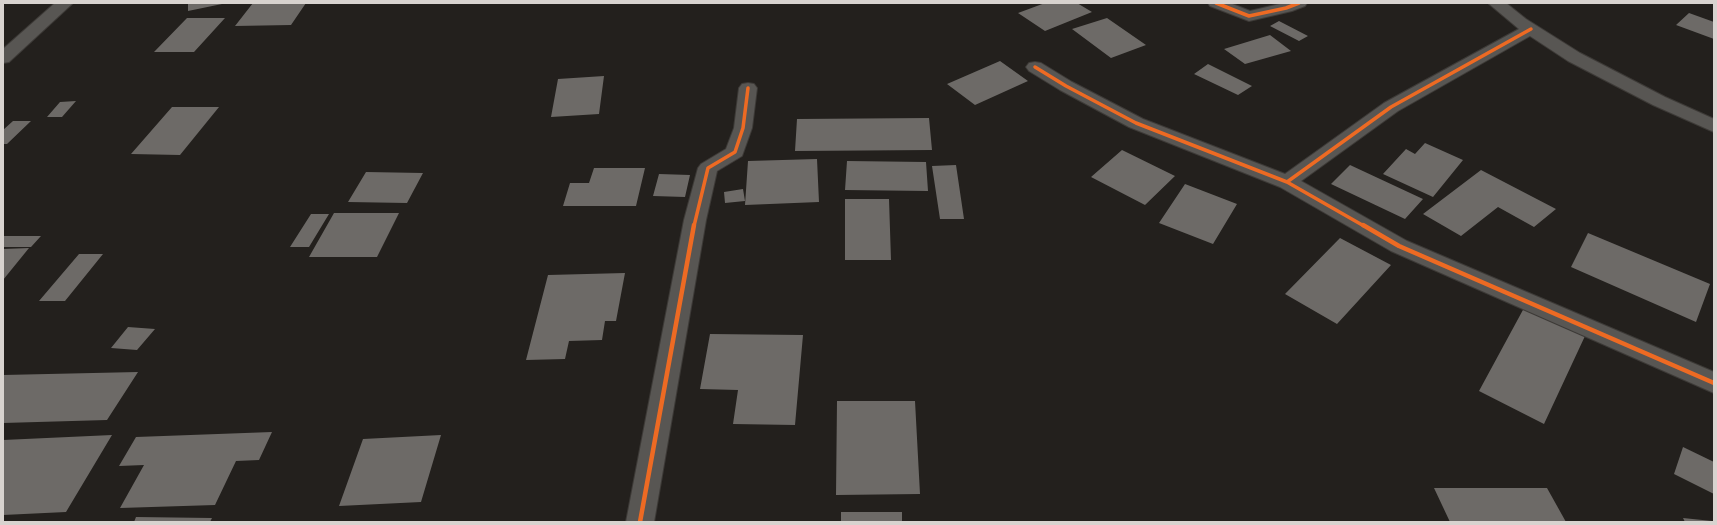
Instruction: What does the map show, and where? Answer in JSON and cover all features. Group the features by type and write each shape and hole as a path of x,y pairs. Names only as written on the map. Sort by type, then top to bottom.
{"street":[{"path":"3,58 65,3"},
{"path":"1216,3 1249,16 1286,8 1299,3"},
{"path":"1496,3 1531,29 1574,57 1659,101 1714,126"},
{"path":"1287,182 1390,107 1531,29"},
{"path":"1035,67 1066,86 1136,123 1287,182 1399,246 1714,383"},
{"path":"640,522 695,220 708,168 735,152 744,128 748,88"}],"building":[{"path":"188,3 222,3 222,4 188,11"},
{"path":"253,3 306,3 291,25 235,26"},
{"path":"1045,3 1077,3 1092,12 1045,31 1018,13"},
{"path":"1689,13 1714,22 1714,39 1676,25"},
{"path":"187,18 225,18 194,52 154,52"},
{"path":"1107,18 1146,45 1111,58 1072,29"},
{"path":"1279,21 1308,36 1299,41 1270,26"},
{"path":"1270,35 1291,51 1245,64 1224,49"},
{"path":"1000,61 1028,81 975,105 947,84"},
{"path":"1208,64 1252,86 1238,95 1194,74"},
{"path":"604,76 599,114 551,117 558,79"},
{"path":"76,101 62,117 47,117 60,102"},
{"path":"172,107 219,107 180,155 131,154"},
{"path":"929,118 932,150 795,151 797,119"},
{"path":"13,121 31,121 7,144 3,144 3,130"},
{"path":"1425,143 1463,160 1433,197 1383,174 1406,149 1415,154"},
{"path":"1122,150 1175,176 1145,205 1091,177"},
{"path":"817,159 819,202 745,205 748,161"},
{"path":"847,161 926,162 928,191 845,190"},
{"path":"956,165 964,219 940,219 932,166"},
{"path":"1350,165 1423,199 1405,219 1331,184"},
{"path":"594,168 645,168 636,206 563,206 570,183 589,183"},
{"path":"1481,170 1556,209 1534,227 1498,207 1461,236 1423,214"},
{"path":"366,172 423,173 407,203 348,202"},
{"path":"659,174 690,175 685,197 653,196"},
{"path":"1185,184 1237,204 1213,244 1159,223"},
{"path":"743,189 745,201 725,203 724,192"},
{"path":"845,199 889,199 891,260 845,260"},
{"path":"334,213 399,213 377,257 309,257"},
{"path":"311,214 329,214 309,247 290,247"},
{"path":"1588,233 1710,284 1696,322 1571,267"},
{"path":"3,236 41,236 31,247 3,247"},
{"path":"1340,238 1391,265 1337,324 1285,294"},
{"path":"29,248 3,280 3,249"},
{"path":"79,254 103,254 65,301 39,301"},
{"path":"625,273 616,321 605,321 602,340 569,341 565,359 526,360 548,275"},
{"path":"1524,308 1585,336 1544,424 1479,391"},
{"path":"128,327 155,329 137,350 111,348"},
{"path":"710,334 803,335 795,425 733,424 738,390 700,389"},
{"path":"138,372 107,420 3,423 3,375"},
{"path":"837,401 915,401 920,494 836,495"},
{"path":"272,432 259,460 236,461 215,505 120,508 144,465 119,466 136,437"},
{"path":"112,435 66,512 3,515 3,440"},
{"path":"441,435 421,502 339,506 363,439"},
{"path":"1683,447 1714,462 1714,494 1674,474"},
{"path":"1434,488 1547,488 1566,522 1450,522"},
{"path":"841,512 902,512 902,522 841,522"},
{"path":"136,517 212,518 210,522 134,522"},
{"path":"1683,518 1712,521 1712,522 1685,522"}],"cycle path":[{"path":"1216,3 1249,16 1286,8 1299,3"},
{"path":"1287,182 1391,107 1531,29"},
{"path":"1035,67 1066,86 1136,123 1287,182 1399,246 1714,383"},
{"path":"640,522 695,220 708,168 735,152 743,128 748,88"}]}
